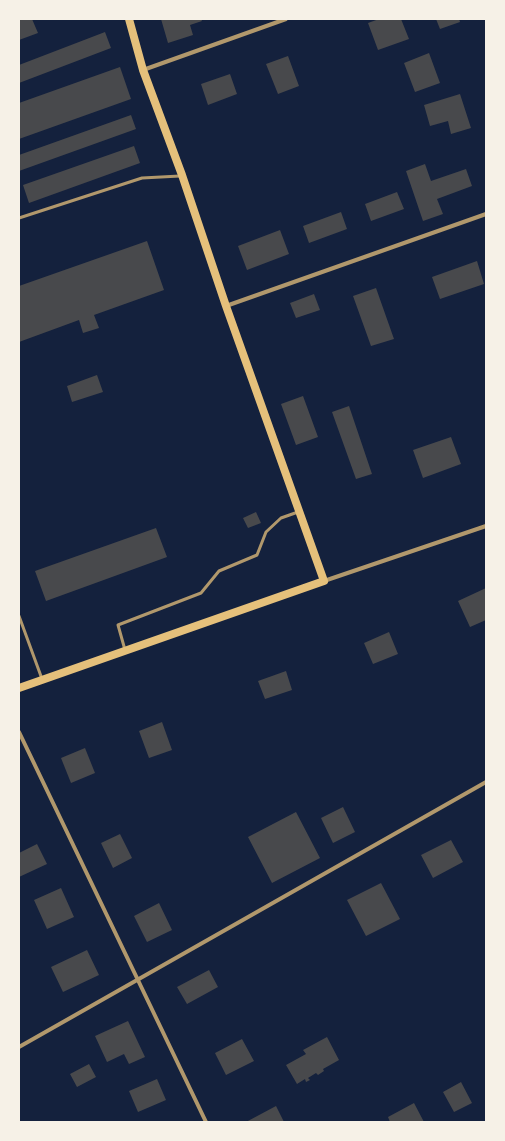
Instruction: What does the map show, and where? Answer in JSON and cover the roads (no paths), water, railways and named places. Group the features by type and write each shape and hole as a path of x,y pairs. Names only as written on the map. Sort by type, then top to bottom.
{"main road":[{"path":"19,688 324,581 226,306 182,175 143,70 129,19"}],"street":[{"path":"143,70 286,19"},
{"path":"226,306 486,214"},
{"path":"324,581 486,526"},
{"path":"19,732 206,1122"},
{"path":"19,1047 486,782"}],"lane":[{"path":"19,218 142,178 182,175"},
{"path":"125,650 118,625 201,593 219,571 257,555 266,532 281,518 299,512"},
{"path":"19,616 42,679"}]}
